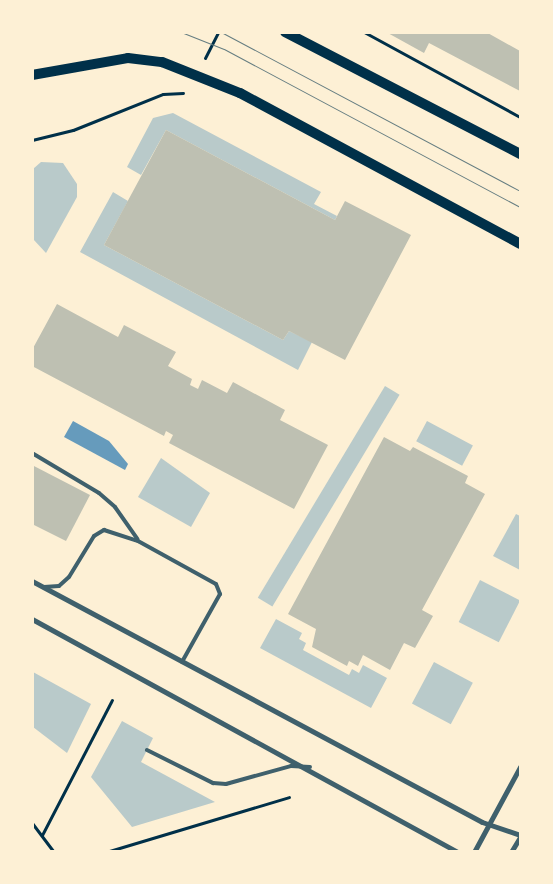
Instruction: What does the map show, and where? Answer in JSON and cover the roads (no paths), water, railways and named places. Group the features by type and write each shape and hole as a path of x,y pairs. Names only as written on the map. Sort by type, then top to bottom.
{"main road":[{"path":"285,32 520,154"},
{"path":"32,75 128,58 162,62 196,74 520,244"}],"street":[{"path":"32,581 489,824 520,836 511,852"},
{"path":"32,620 310,767 458,852"},
{"path":"474,852 520,767"}],"lane":[{"path":"32,453 99,493 115,507 138,541"},
{"path":"44,587 59,586 69,577 94,536 104,530 138,541 216,584 220,594 182,662"},
{"path":"147,750 213,783 226,784 290,766 310,767"}],"water":[{"path":"73,421 109,441 128,464 125,470 64,437"}],"tram line":[{"path":"181,32 224,49 520,207"},
{"path":"221,32 520,191"}]}
